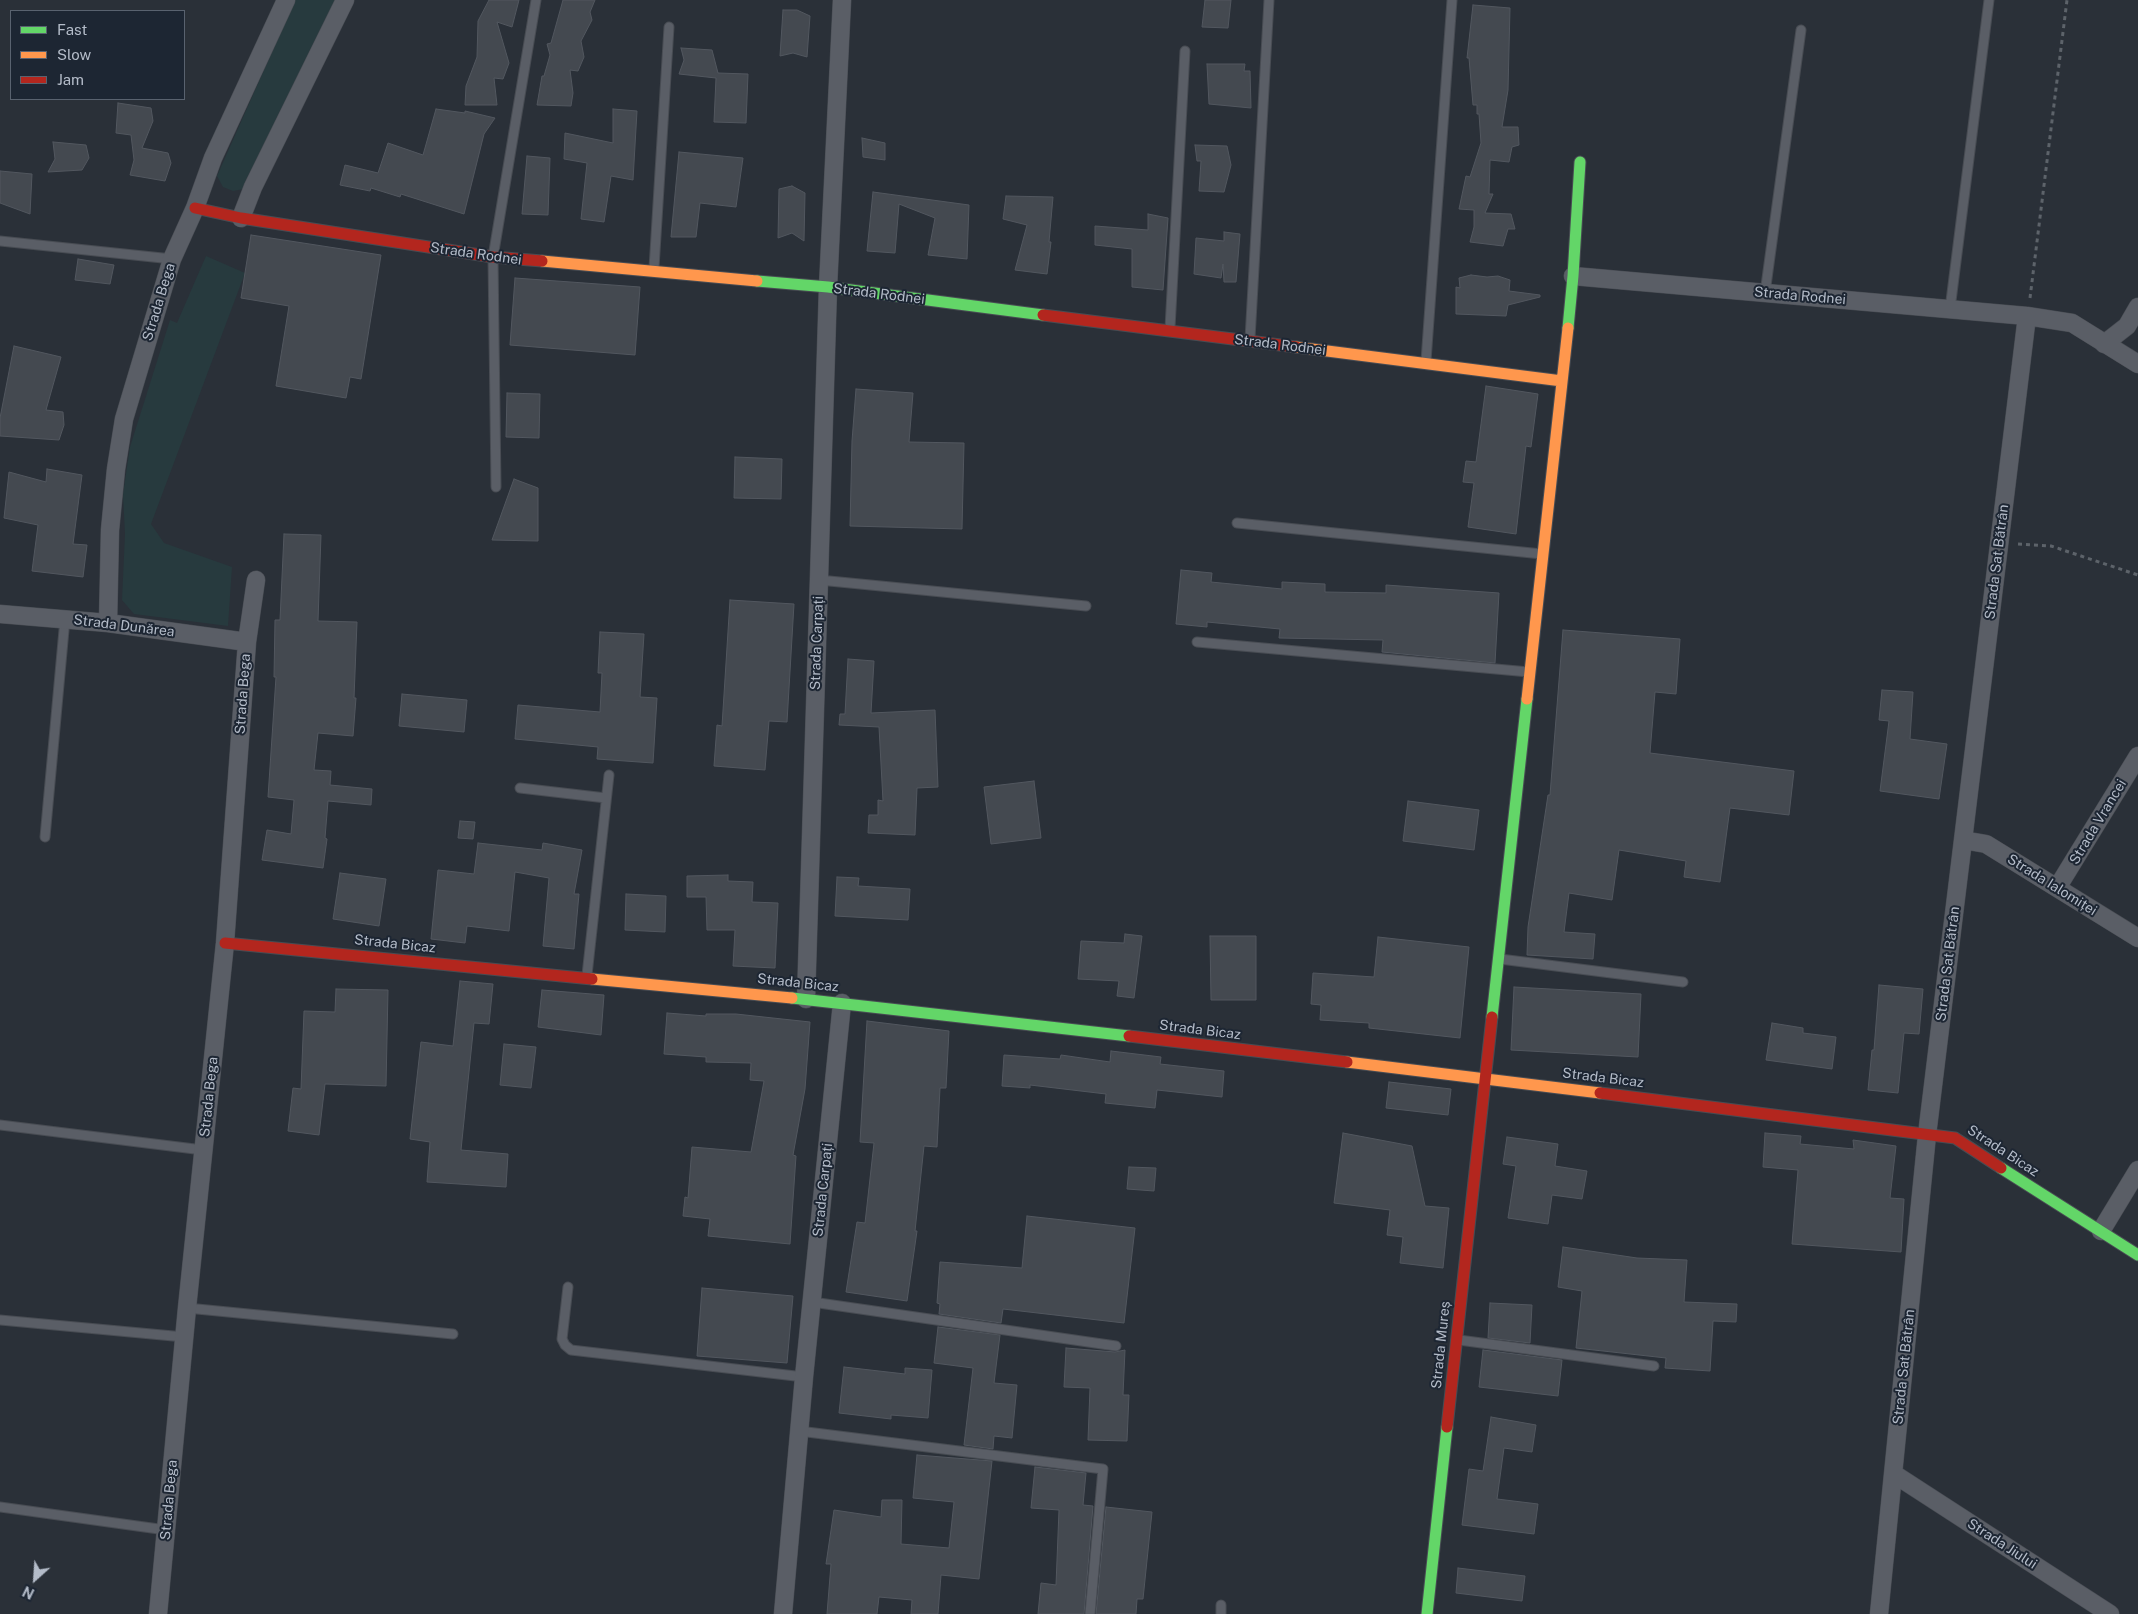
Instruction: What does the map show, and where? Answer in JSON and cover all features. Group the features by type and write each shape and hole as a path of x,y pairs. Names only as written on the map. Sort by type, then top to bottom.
{"street":[{"name":"Strada Bega","path":"108,623 110,530 122,428 172,259 195,208 213,158 286,0"},
{"path":"241,218 253,187 345,0"},
{"name":"Strada Carpați","path":"806,999 828,288 842,0"},
{"name":"Strada Mureș","path":"1427,1614 1562,381 1573,276 1580,162"},
{"name":"Strada Rodnei","path":"195,208 241,218 493,258 828,288 1562,381"},
{"name":"Strada Rodnei","path":"1573,276 2027,316 2072,323 2138,364"},
{"path":"2104,344 2127,326 2138,307"},
{"name":"Strada Sat Bătrân","path":"1879,1614 1927,1135 2027,316"},
{"name":"Strada Bega","path":"158,1614 184,1337 225,943 247,642 256,580"},
{"name":"Strada Dunărea","path":"0,614 108,623 247,642"},
{"name":"Strada Vrancei","path":"2058,888 2138,756"},
{"name":"Strada Ialomiței","path":"1963,840 1986,844 2138,938"},
{"name":"Strada Bicaz","path":"225,943 842,1003 1485,1078 1955,1138 2138,1255"},
{"name":"Strada Carpați","path":"783,1614 804,1376 842,1003"},
{"path":"2101,1231 2138,1170"},
{"name":"Strada Jiului","path":"1894,1474 2110,1614"}],"lane":[{"path":"496,487 493,258 536,0"},
{"path":"1250,341 1269,0"},
{"path":"1426,363 1452,0"},
{"path":"1950,309 1989,0"},
{"path":"654,272 669,27"},
{"path":"1765,293 1801,30"},
{"path":"1170,332 1184,51"},
{"path":"0,241 172,259"},
{"path":"1237,523 1542,554"},
{"path":"819,580 1086,606"},
{"path":"45,837 65,619"},
{"path":"1197,642 1529,672"},
{"path":"587,978 608,775"},
{"path":"520,788 606,798"},
{"path":"1498,959 1683,982"},
{"path":"0,1125 203,1150"},
{"path":"568,1287 562,1339 565,1345 572,1350 804,1376"},
{"path":"812,1302 1116,1346"},
{"path":"187,1308 453,1334"},
{"path":"0,1320 184,1337"},
{"path":"1457,1340 1654,1366"},
{"path":"799,1431 1103,1469 1090,1614"},
{"path":"0,1507 166,1530"}],"path":[{"path":"2027,316 2067,0"},
{"path":"1999,544 2051,546 2138,576"}],"green space":[{"path":"295,0 339,0 244,189 233,191 223,187 217,176"},
{"path":"206,256 245,273 151,524 164,543 232,567 228,626 134,614 122,600 125,534 123,494 130,447 170,320 177,323"}],"building":[{"path":"489,0 519,0 512,27 497,22 509,63 503,79 494,78 497,105 465,105 466,86 477,57 478,21"},
{"path":"563,0 595,0 590,12 592,20 581,41 584,57 578,71 570,70 573,93 571,106 537,105 542,76 544,76 550,55 547,44 551,43"},
{"path":"1205,0 1231,0 1228,28 1202,27"},
{"path":"1473,5 1510,8 1508,90 1502,127 1518,127 1519,145 1512,147 1509,162 1490,160 1489,194 1493,194 1485,213 1511,214 1515,229 1508,229 1503,246 1470,242 1474,227 1474,210 1459,209 1466,176 1470,177 1481,143 1479,114 1477,114 1477,105 1473,105 1469,58 1467,58"},
{"path":"783,10 797,10 810,16 807,57 793,53 780,56"},
{"path":"681,48 712,50 718,73 748,74 746,123 714,122 716,78 679,74 684,60"},
{"path":"1207,64 1245,64 1244,71 1250,71 1251,108 1209,104"},
{"path":"118,103 151,108 153,121 142,148 168,153 171,163 165,181 130,175 134,160 131,135 116,133"},
{"path":"436,109 465,113 465,111 495,118 484,134 464,214 401,194 400,197 371,188 370,191 340,185 345,165 378,173 388,143 423,155"},
{"path":"613,109 637,111 633,180 611,176 604,222 581,219 587,163 564,159 565,133 613,143"},
{"path":"862,138 885,143 885,160 863,157"},
{"path":"53,142 86,145 89,158 82,170 48,172 55,159"},
{"path":"1195,145 1227,146 1231,165 1224,192 1199,191 1201,161 1197,161"},
{"path":"679,152 743,158 736,207 700,203 696,237 671,237"},
{"path":"527,156 550,158 548,215 522,214"},
{"path":"0,171 32,174 30,214 0,203"},
{"path":"792,186 805,193 804,241 792,233 778,238 779,189"},
{"path":"873,192 969,205 967,259 928,255 935,218 899,204 895,253 867,251"},
{"path":"1006,196 1053,197 1049,242 1051,242 1047,274 1015,270 1027,225 1003,219"},
{"path":"1148,214 1168,218 1163,290 1132,287 1132,249 1095,245 1095,226 1148,230"},
{"path":"1224,232 1240,234 1236,282 1224,282 1223,264 1221,278 1194,274 1196,238 1224,241"},
{"path":"251,235 381,255 361,379 350,377 346,398 276,386 289,306 241,298"},
{"path":"78,259 114,265 110,284 75,280"},
{"path":"1471,275 1498,276 1510,280 1509,291 1540,295 1540,297 1508,305 1506,316 1456,314 1456,287 1460,288 1459,278"},
{"path":"515,278 640,287 635,355 510,345"},
{"path":"14,346 61,357 46,410 63,412 64,425 59,440 0,436 0,418"},
{"path":"1486,386 1538,394 1531,447 1526,446 1516,534 1468,527 1474,483 1463,482 1466,461 1476,462"},
{"path":"856,389 913,393 909,442 964,443 962,529 850,526 852,441"},
{"path":"507,393 540,394 539,438 506,437"},
{"path":"735,457 782,459 781,499 734,498"},
{"path":"47,469 82,475 73,544 87,545 83,577 32,571 38,525 4,518 9,472 46,482"},
{"path":"514,479 538,488 538,541 492,540"},
{"path":"284,534 321,535 318,621 357,622 354,698 356,698 353,736 318,733 314,770 331,771 330,785 372,789 371,805 328,801 325,838 327,839 323,868 262,860 267,830 291,834 294,800 268,797 276,677 274,677 275,620 280,620"},
{"path":"1181,570 1212,573 1211,582 1282,589 1282,582 1325,584 1325,592 1386,593 1386,585 1499,593 1495,663 1382,652 1383,640 1279,638 1280,629 1207,622 1207,627 1176,624"},
{"path":"730,600 794,604 787,722 769,721 765,770 714,766 717,725 722,726"},
{"path":"1563,630 1680,639 1676,694 1655,692 1650,753 1794,771 1789,815 1730,808 1720,882 1684,877 1686,861 1619,850 1612,900 1569,893 1564,932 1595,934 1593,959 1527,955 1528,927 1548,795 1550,795"},
{"path":"600,632 644,634 640,697 657,698 653,763 597,759 598,747 515,739 518,705 600,712 602,673 598,673"},
{"path":"848,659 874,661 871,713 935,710 938,787 917,788 915,835 868,833 869,815 878,815 878,800 883,801 879,727 839,725 840,714 845,714"},
{"path":"1882,690 1913,692 1910,739 1947,744 1939,799 1880,791 1889,721 1879,720"},
{"path":"402,694 467,700 464,732 399,726"},
{"path":"1034,781 1041,838 991,844 984,787"},
{"path":"1408,801 1479,810 1474,850 1403,841"},
{"path":"460,821 475,822 473,839 458,838"},
{"path":"478,843 542,850 543,843 582,850 574,894 579,894 574,949 543,946 549,878 515,872 509,931 467,926 465,943 431,939 438,870 474,874"},
{"path":"340,873 386,879 379,926 333,919"},
{"path":"728,875 728,881 753,882 752,902 778,903 775,968 733,966 735,930 707,930 706,897 687,897 687,876"},
{"path":"837,877 859,878 858,886 910,889 908,920 835,916"},
{"path":"626,894 666,896 665,932 625,930"},
{"path":"1125,934 1142,936 1134,998 1117,996 1119,981 1078,979 1081,941 1124,943"},
{"path":"1210,936 1256,936 1256,1000 1211,1000"},
{"path":"1378,937 1469,947 1460,1038 1369,1028 1369,1023 1320,1020 1321,1005 1311,1004 1313,973 1374,977"},
{"path":"460,981 493,984 489,1024 474,1023 461,1150 508,1154 506,1187 427,1182 430,1142 410,1139 421,1042 453,1046"},
{"path":"1879,985 1923,989 1919,1034 1904,1033 1898,1093 1868,1090 1872,1050 1874,1050"},
{"path":"1514,987 1641,994 1638,1057 1511,1050"},
{"path":"336,989 388,990 386,1086 325,1084 319,1135 288,1131 293,1088 301,1089 304,1011 335,1012"},
{"path":"542,990 604,995 601,1035 538,1027"},
{"path":"667,1013 706,1016 706,1014 736,1014 810,1022 805,1089 793,1155 796,1156 790,1244 708,1236 710,1219 683,1216 685,1197 688,1198 692,1147 751,1152 764,1081 750,1080 751,1063 706,1062 706,1057 664,1054"},
{"path":"867,1021 949,1031 946,1088 940,1088 937,1147 924,1146 915,1231 917,1231 907,1301 846,1292 857,1222 865,1223 874,1143 860,1142"},
{"path":"1772,1023 1803,1028 1803,1033 1836,1037 1832,1069 1766,1060"},
{"path":"504,1044 536,1047 531,1088 500,1085"},
{"path":"1111,1051 1161,1057 1160,1064 1224,1071 1222,1097 1157,1090 1155,1108 1105,1103 1106,1094 1030,1085 1030,1088 1002,1086 1004,1055 1060,1059 1061,1055 1110,1062"},
{"path":"1389,1082 1451,1089 1448,1115 1386,1108"},
{"path":"1343,1133 1412,1146 1425,1206 1449,1208 1443,1268 1400,1263 1403,1237 1387,1235 1390,1210 1334,1203"},
{"path":"1765,1133 1801,1136 1800,1144 1854,1149 1853,1140 1896,1146 1890,1198 1904,1199 1901,1252 1792,1244 1798,1170 1763,1167"},
{"path":"1507,1137 1558,1144 1555,1166 1587,1171 1582,1199 1552,1195 1548,1224 1508,1218 1516,1166 1503,1164"},
{"path":"1129,1167 1156,1168 1154,1191 1127,1189"},
{"path":"1027,1216 1135,1228 1124,1323 1003,1309 1001,1323 939,1314 940,1304 937,1303 940,1262 1022,1268"},
{"path":"1563,1247 1637,1258 1687,1260 1684,1302 1737,1304 1736,1322 1713,1321 1710,1371 1665,1368 1666,1358 1576,1348 1582,1291 1558,1287"},
{"path":"702,1288 793,1296 787,1363 697,1356"},
{"path":"1490,1303 1532,1305 1530,1343 1488,1338"},
{"path":"938,1327 1000,1335 994,1383 1017,1385 1012,1438 994,1436 993,1449 964,1445 973,1368 934,1363"},
{"path":"1066,1348 1115,1352 1125,1350 1123,1395 1129,1395 1127,1441 1088,1440 1090,1388 1064,1387"},
{"path":"1483,1350 1562,1360 1558,1396 1479,1387"},
{"path":"844,1367 905,1374 905,1368 932,1370 928,1418 891,1415 891,1419 839,1413"},
{"path":"1491,1417 1536,1425 1532,1452 1504,1448 1497,1499 1538,1504 1534,1534 1462,1525 1469,1469 1483,1471"},
{"path":"917,1455 992,1461 979,1579 941,1575 938,1614 911,1614 912,1600 879,1597 877,1614 827,1614 831,1564 826,1564 834,1510 881,1517 882,1500 902,1500 901,1544 949,1548 954,1502 913,1498"},
{"path":"1035,1467 1086,1473 1083,1505 1093,1506 1084,1614 1038,1614 1041,1583 1056,1585 1059,1510 1031,1508"},
{"path":"1106,1507 1152,1512 1143,1599 1137,1599 1136,1614 1096,1614"},
{"path":"1458,1568 1525,1576 1522,1601 1456,1593"}],"traffic: fast":[{"path":"1568,328 1580,162"},
{"path":"757,281 828,287 1043,315"},
{"path":"1492,1017 1527,699"},
{"path":"792,998 1129,1036"},
{"path":"2001,1168 2138,1255"},
{"path":"1427,1614 1447,1427"}],"traffic: slow":[{"path":"542,261 757,281"},
{"path":"1527,699 1568,328"},
{"path":"1296,347 1562,381"},
{"path":"592,979 792,998"},
{"path":"1347,1062 1600,1093"}],"traffic: jam":[{"path":"195,208 241,218 493,257 542,261"},
{"path":"1043,315 1296,347"},
{"path":"225,943 592,979"},
{"path":"1447,1427 1492,1017"},
{"path":"1129,1036 1347,1062"},
{"path":"1600,1093 1955,1138 2001,1168"}]}
